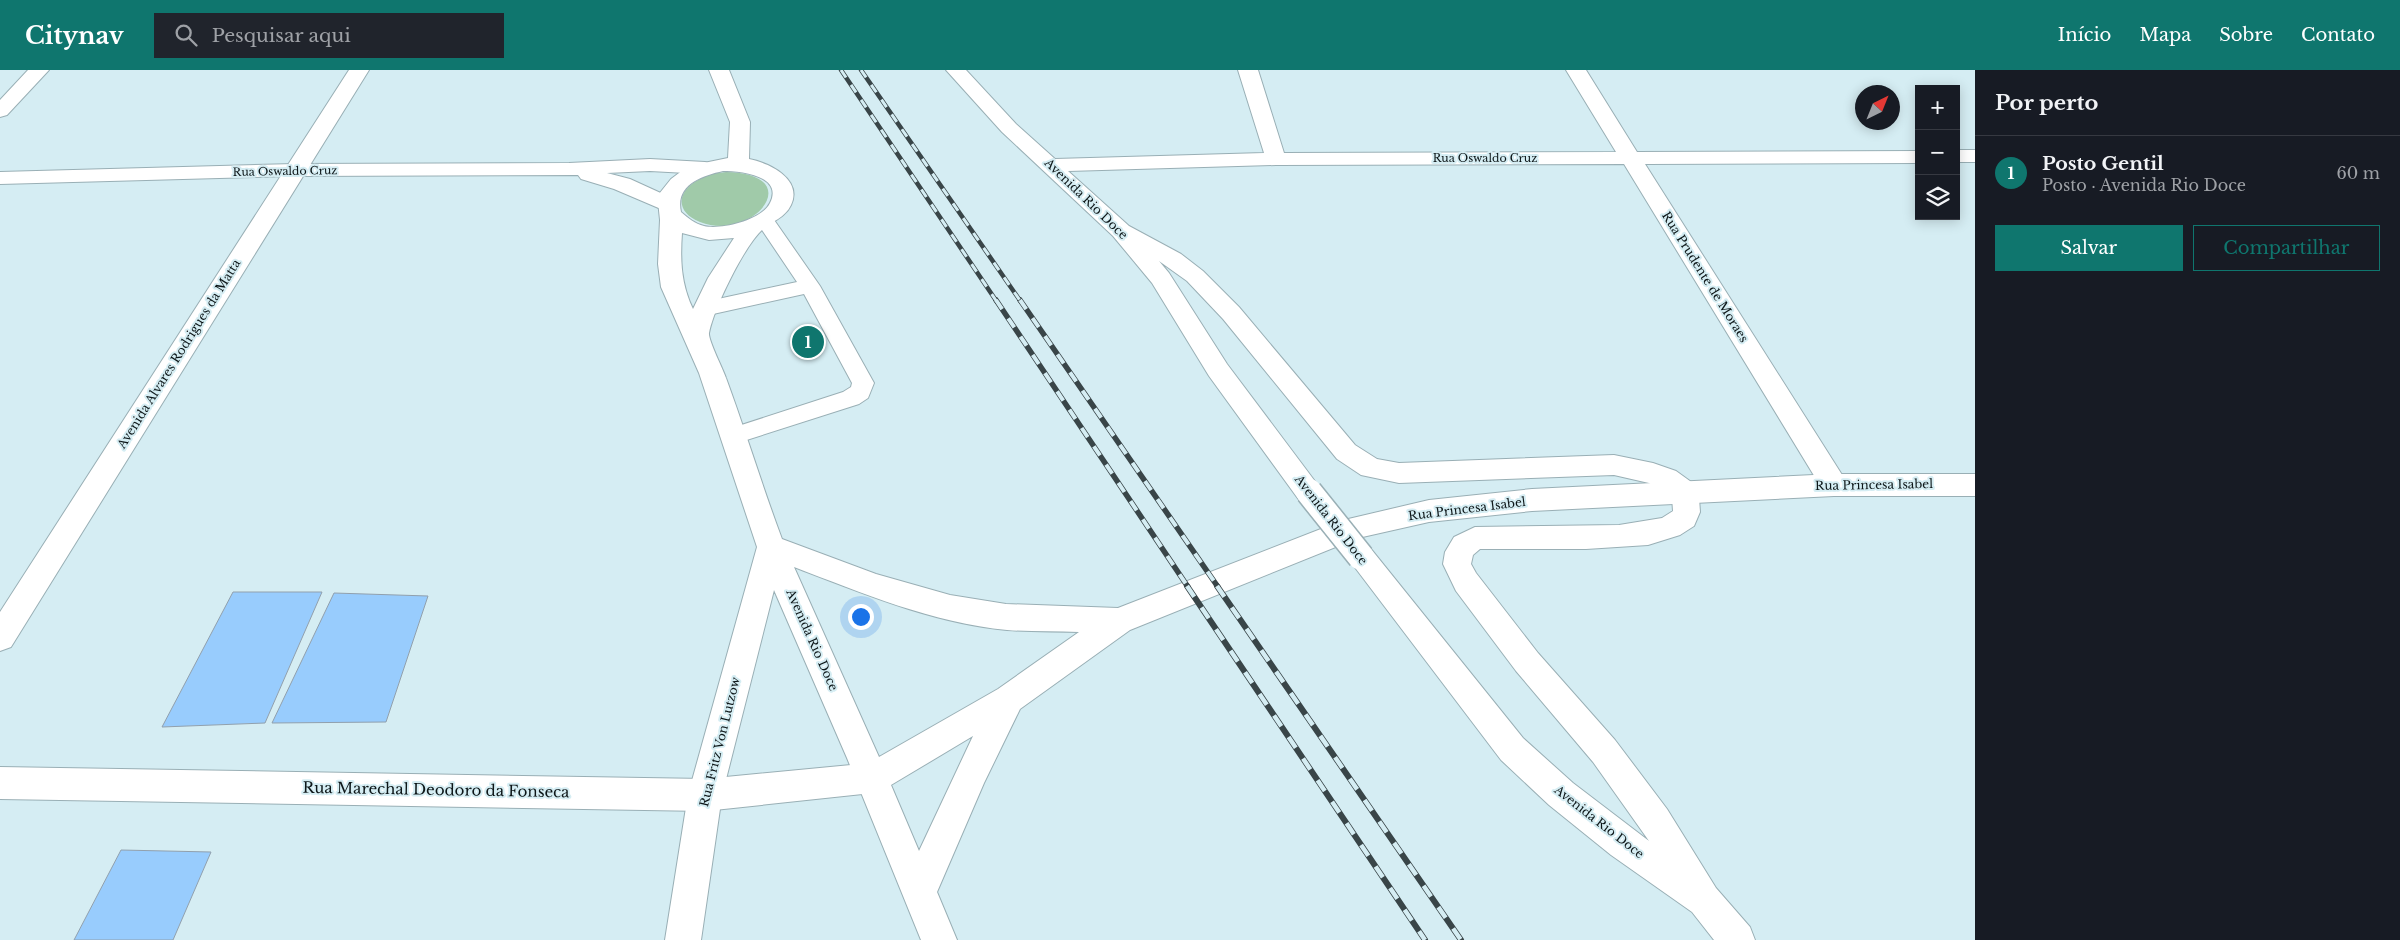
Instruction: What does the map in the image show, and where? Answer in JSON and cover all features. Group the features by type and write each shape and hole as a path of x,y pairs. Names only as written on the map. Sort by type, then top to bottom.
{"street":[{"path":"0,112 39,70"},
{"name":"Avenida Alvares Rodrigues da Matta","path":"0,638 359,70"},
{"path":"719,70 740,122 741,136 738,164"},
{"name":"Avenida Rio Doce","path":"956,70 1010,128 1120,231 1161,278 1218,370 1309,492 1512,749 1561,794 1623,843 1704,900 1737,940"},
{"path":"1248,70 1276,159"},
{"name":"Rua Prudente de Moraes","path":"1576,70 1834,485"},
{"name":"Rua Oswaldo Cruz","path":"1050,165 1276,159 1915,156"},
{"path":"1960,156 1975,156"},
{"path":"696,336 704,309 719,276 760,223 779,206 782,194 779,183 769,174 755,167 738,164 705,168 690,174 670,194 670,211 682,225 697,231 715,234 736,232 760,223"},
{"name":"Rua Oswaldo Cruz","path":"0,178 295,170 569,170 650,165 705,168"},
{"name":"Rua Oswaldo Cruz","path":"569,170 622,184 670,211"},
{"name":"Avenida Rio Doce","path":"670,211 669,248 671,279 678,304 696,336 734,436 771,547 872,778 939,940"},
{"path":"1120,231 1173,259 1195,276 1231,313 1346,452 1370,468 1399,473 1614,465 1653,473 1666,478 1684,492 1687,510 1685,517 1677,524 1664,530 1627,537 1484,537 1470,540 1459,552 1457,564 1466,582 1527,662 1604,751 1655,820 1704,900"},
{"name":"Rua Princesa Isabel","path":"1120,621 1354,528 1429,511 1532,500 1684,492 1834,485 1975,485"},
{"path":"771,547 874,585 950,608 1006,617 1120,621"},
{"name":"Rua Fritz Von Lutzow","path":"683,940 705,795 771,547"},
{"path":"872,778 1009,699 1120,621"},
{"path":"919,892 971,774 1009,699"},
{"name":"Rua Marechal Deodoro da Fonseca","path":"0,783 705,795 872,778"}],"lane":[{"path":"734,436 851,398 860,392 863,383 810,286 760,223"},
{"path":"704,309 810,286"}],"green space":[{"path":"726,172 751,176 765,184 768,194 764,206 753,216 738,223 719,226 700,222 686,213 682,201 687,189 706,176"}],"building":[{"path":"233,592 322,592 265,723 162,727"},
{"path":"334,593 428,596 386,722 272,723"},
{"path":"121,850 211,852 173,940 74,940"}],"railway":[{"path":"841,70 997,302"},
{"path":"861,70 1021,302"},
{"path":"996,300 1188,587"},
{"path":"1020,300 1218,587"},
{"path":"1187,586 1425,940"},
{"path":"1217,586 1461,940"}],"place":[{"name":"Posto Gentil","path":"808,342"}]}
